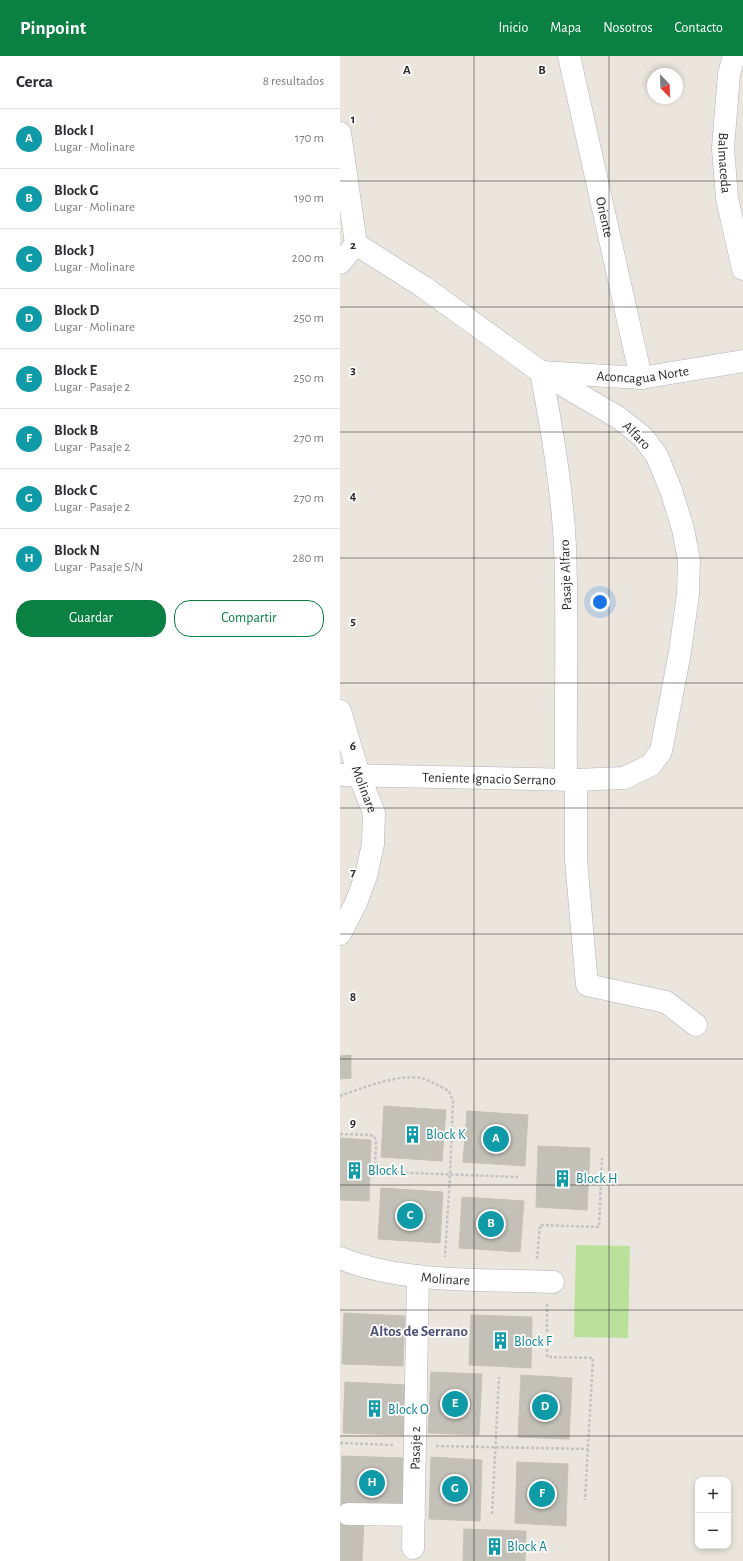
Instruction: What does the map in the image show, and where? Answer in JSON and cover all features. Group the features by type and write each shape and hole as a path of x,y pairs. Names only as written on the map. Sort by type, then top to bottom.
{"street":[{"name":"Oriente","path":"569,56 640,378"},
{"name":"Balmaceda","path":"734,56 729,74 722,148 727,198 743,268"},
{"path":"340,133 356,244 340,263"},
{"name":"Alfaro","path":"356,244 426,288 541,372 619,418 643,437 657,456 671,490 683,529 688,560 688,594 680,652 661,751 651,765 637,772"},
{"name":"Aconcagua Norte","path":"541,372 640,378 743,361"},
{"name":"Pasaje Alfaro","path":"541,372 556,456 565,545 566,645 571,779 576,860 587,985 666,1002 696,1025"},
{"name":"Molinare","path":"340,711 350,775 374,813 374,844 364,882 356,903 340,934"},
{"name":"Teniente Ignacio Serrano","path":"350,775 571,779 624,778 637,772"},
{"name":"Molinare","path":"340,1258 355,1264 378,1270 418,1276 545,1282"},
{"name":"Pasaje 2","path":"413,1548 418,1276"},
{"path":"348,1514 414,1515"}],"path":[{"path":"340,1096 368,1085 408,1078 422,1078 449,1091 453,1101 450,1175 443,1277"},
{"path":"340,1134 374,1136 376,1143 375,1160 379,1169 385,1172 518,1177"},
{"path":"585,1500 593,1358 547,1357 545,1282 540,1225 599,1227 602,1158"},
{"path":"492,1514 498,1377"},
{"path":"340,1443 588,1449"}],"green space":[{"path":"576,1245 630,1246 628,1338 574,1337"}],"building":[{"path":"351,1055 351,1078 340,1079 340,1056"},
{"name":"Block K","path":"384,1106 446,1110 442,1161 381,1157"},
{"path":"467,1111 528,1115 525,1166 463,1162"},
{"name":"Block L","path":"340,1138 371,1140 369,1201 340,1200"},
{"name":"Block H","path":"538,1146 590,1148 587,1210 536,1207"},
{"path":"381,1188 443,1192 440,1243 378,1239"},
{"path":"462,1197 524,1201 520,1252 459,1248"},
{"path":"344,1313 405,1316 403,1366 342,1364"},
{"name":"Block F","path":"471,1315 532,1317 531,1368 469,1365"},
{"path":"431,1372 482,1374 479,1435 428,1433"},
{"path":"521,1375 572,1378 569,1439 518,1437"},
{"name":"Block O","path":"345,1382 407,1385 405,1435 343,1433"},
{"path":"342,1456 404,1458 402,1509 341,1507"},
{"path":"431,1457 482,1460 480,1521 429,1519"},
{"path":"517,1462 568,1464 566,1526 515,1523"},
{"path":"340,1522 364,1523 362,1561 340,1561"},
{"name":"Block A","path":"464,1529 526,1531 525,1561 463,1561"}],"place":[{"name":"Block K","path":"413,1134"},
{"name":"Block I","path":"496,1139"},
{"name":"Block L","path":"355,1170"},
{"name":"Block H","path":"563,1178"},
{"name":"Block J","path":"410,1216"},
{"name":"Block G","path":"491,1224"},
{"name":"Block F","path":"501,1341"},
{"name":"Block E","path":"455,1404"},
{"name":"Block D","path":"545,1407"},
{"name":"Block O","path":"375,1409"},
{"name":"Block N","path":"372,1483"},
{"name":"Block C","path":"455,1489"},
{"name":"Block B","path":"542,1494"},
{"name":"Block A","path":"494,1546"}],"district":[{"name":"Altos de Serrano","path":"419,1331"}]}
